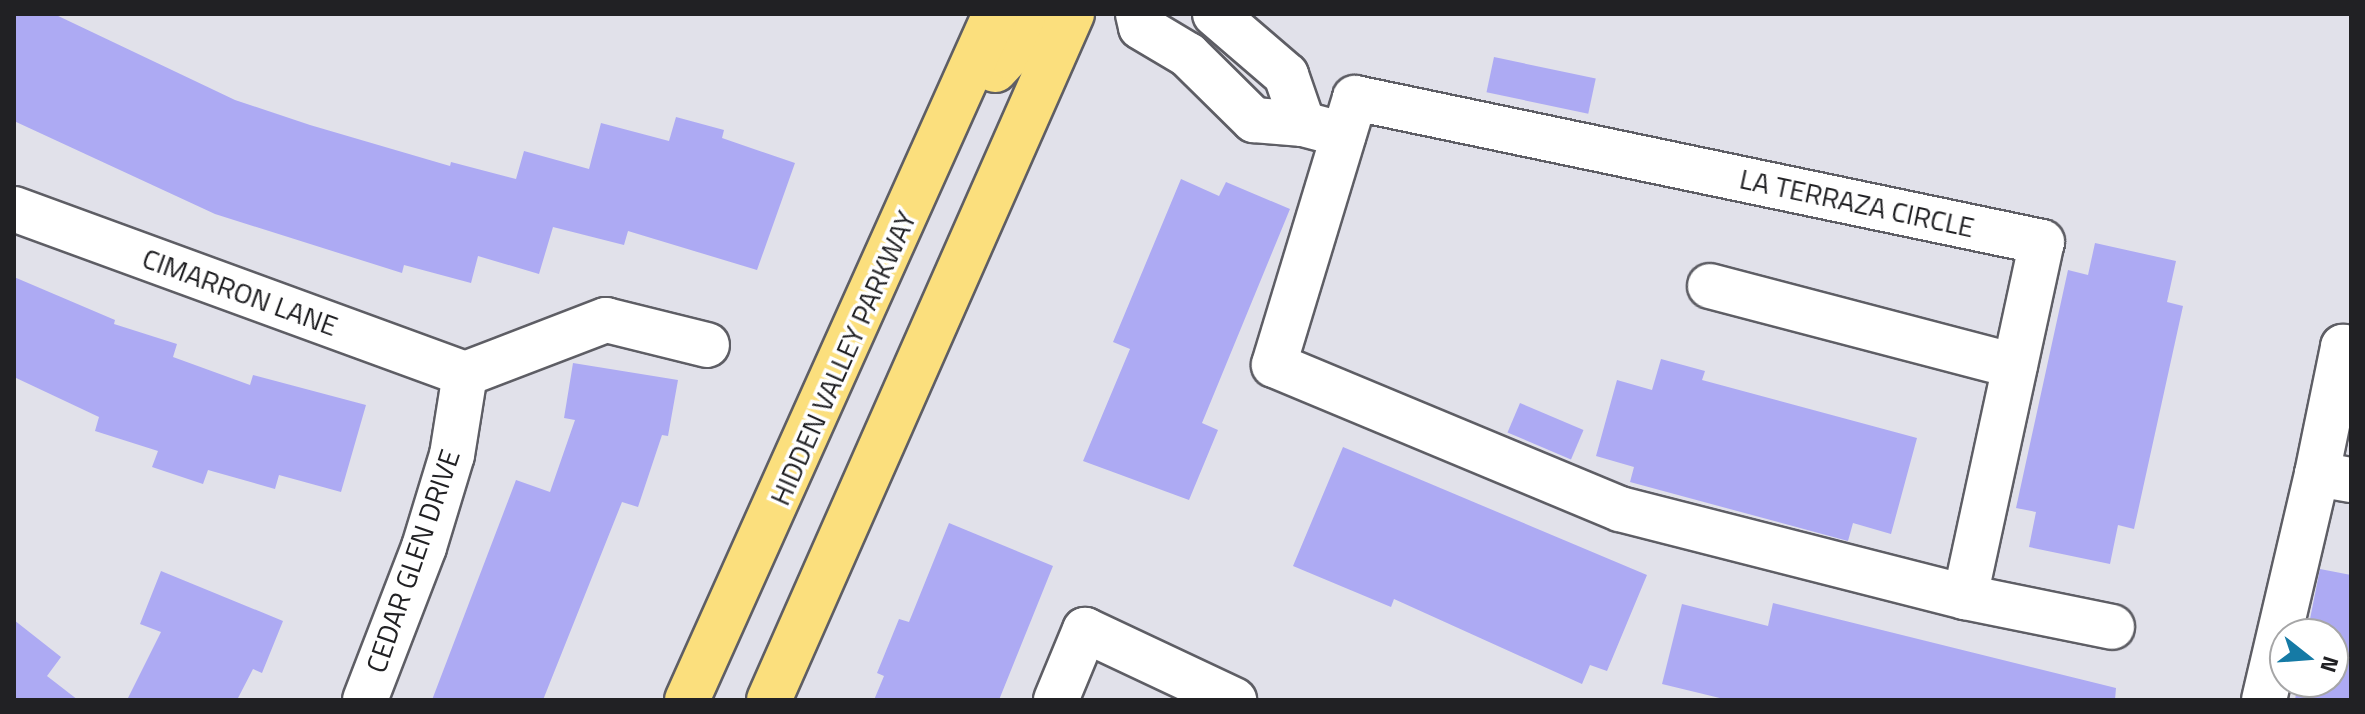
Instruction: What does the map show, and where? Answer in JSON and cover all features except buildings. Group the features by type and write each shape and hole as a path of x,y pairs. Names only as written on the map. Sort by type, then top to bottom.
{"main road":[{"name":"HIDDEN VALLEY PARKWAY","path":"687,700 995,14"},
{"path":"953,111 1008,56 1028,14"},
{"path":"769,700 1072,14"}],"street":[{"path":"1138,14 1141,27 1188,55 1254,120 1324,130"},
{"path":"1215,14 1286,75 1324,130"},
{"path":"1229,94 1259,50"},
{"name":"LA TERRAZA CIRCLE","path":"1965,597 2042,242 1355,98 1324,130 1274,365 1620,509 1965,597 2112,627"},
{"name":"CIMARRON LANE","path":"14,209 465,374"},
{"path":"1710,286 2015,366"},
{"path":"465,374 606,320 707,345"},
{"path":"2264,700 2334,477 2343,347 2351,349"},
{"name":"CEDAR GLEN DRIVE","path":"365,700 424,547 452,455 465,374"},
{"path":"1056,700 1085,630 1234,700"}]}
